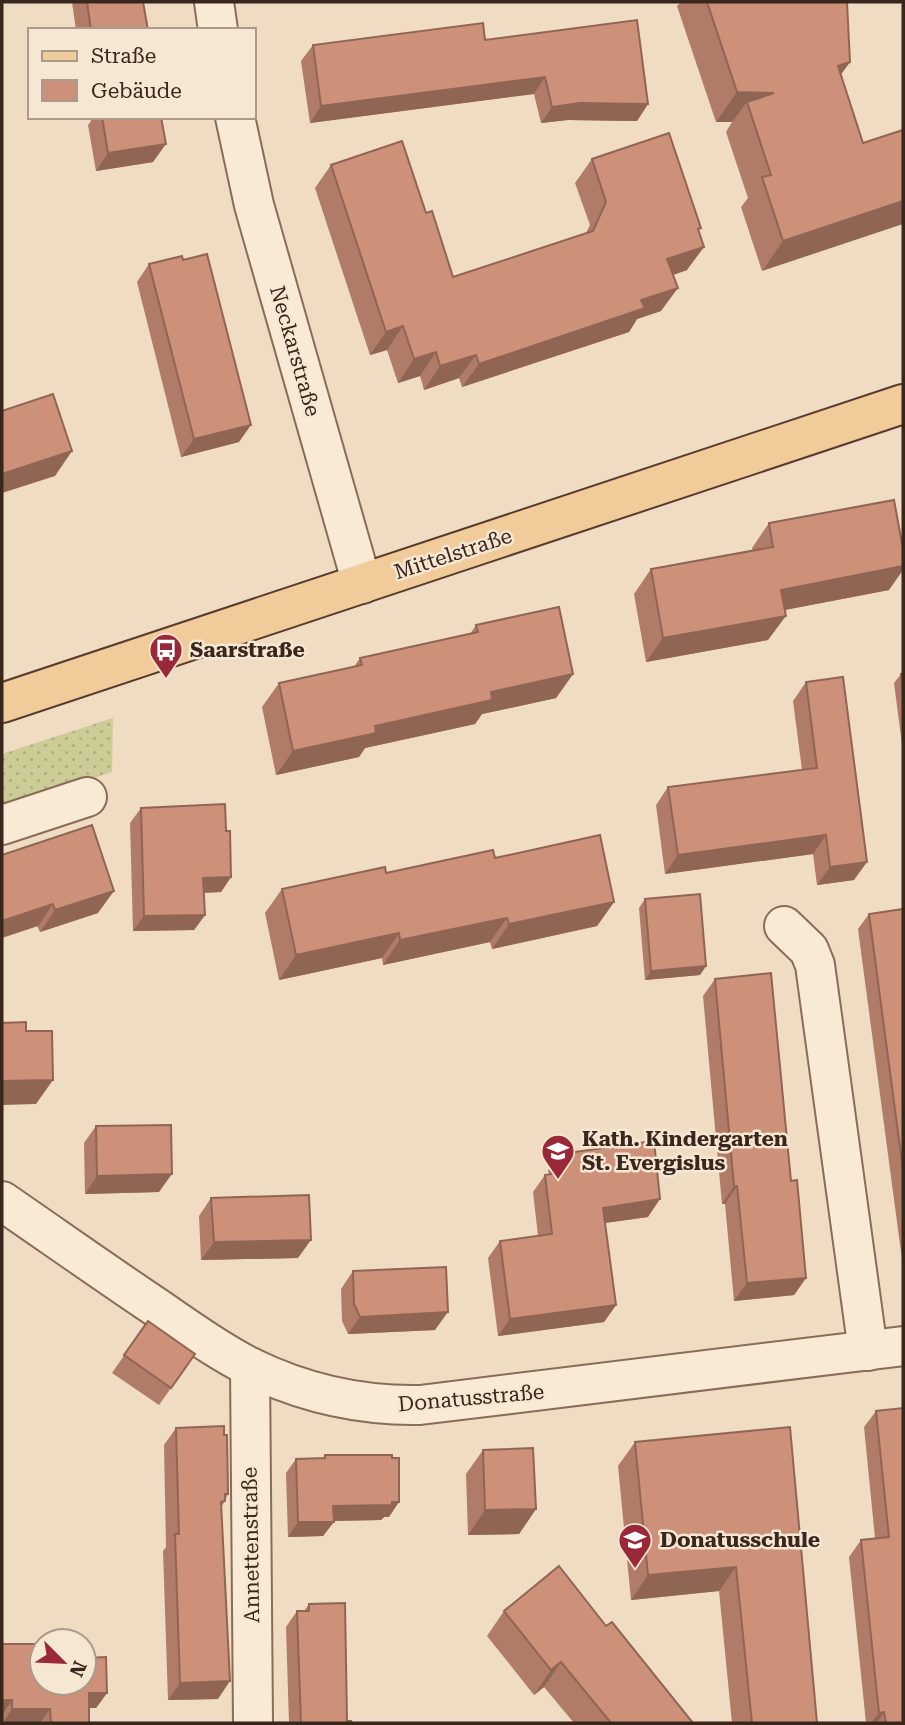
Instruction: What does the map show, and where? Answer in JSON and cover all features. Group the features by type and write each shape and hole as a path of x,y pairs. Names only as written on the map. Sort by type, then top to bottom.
{"main road":[{"name":"Mittelstraße","path":"2,702 903,404"}],"street":[{"path":"214,2 218,28"},
{"name":"Neckarstraße","path":"235,119 254,205 362,584"},
{"path":"2,825 87,797"},
{"name":"Donatusstraße","path":"2,1201 250,1374 355,1402 388,1406 420,1405 886,1349 815,965 809,950 784,926"},
{"name":"Annettenstraße","path":"250,1374 253,1723"}],"shaded area":[{"path":"113,718 112,772 2,810 2,754"}],"building":[{"path":"87,2 143,2 148,28 91,28"},
{"path":"707,2 847,2 850,62 838,66 863,143 903,130 903,201 783,241 762,177 771,175 747,102 774,93 737,92"},
{"path":"637,20 648,104 580,103 552,107 545,77 321,106 313,45 483,23 485,40"},
{"path":"102,119 161,119 166,144 108,153"},
{"path":"669,133 701,228 698,229 704,247 667,259 678,288 641,300 645,308 479,364 476,355 440,366 436,352 414,359 403,326 386,332 331,165 402,141 426,213 432,211 453,277 593,231 606,202 592,159"},
{"path":"207,254 251,425 194,439 149,264 182,256 183,260"},
{"path":"53,394 72,451 2,474 2,411"},
{"path":"894,500 903,549 903,566 781,590 786,616 663,638 651,569 773,547 769,523"},
{"path":"559,607 573,674 491,692 492,700 375,726 376,733 293,751 279,683 362,665 360,658 478,632 476,625"},
{"path":"843,677 867,862 830,867 826,835 678,855 668,787 817,768 806,682"},
{"path":"225,804 226,831 230,831 231,877 203,878 205,915 144,916 141,808"},
{"path":"92,825 114,891 55,910 53,904 2,921 2,855"},
{"path":"600,835 614,902 509,924 507,918 400,940 399,933 296,955 282,889 385,867 386,873 493,850 495,858"},
{"path":"700,894 706,966 651,971 645,899"},
{"path":"903,909 903,1170 869,914"},
{"path":"771,973 791,1181 797,1180 806,1278 747,1283 737,1186 734,1186 715,979"},
{"path":"26,1022 26,1031 52,1031 53,1080 2,1081 2,1023"},
{"path":"171,1125 172,1174 97,1176 96,1126"},
{"path":"654,1141 660,1199 603,1208 616,1305 510,1319 500,1241 552,1234 545,1175 563,1172 560,1154"},
{"path":"309,1195 311,1240 214,1242 211,1198"},
{"path":"446,1267 448,1312 360,1317 354,1304 353,1271"},
{"path":"148,1321 195,1354 171,1388 124,1355"},
{"path":"903,1408 903,1723 886,1723 884,1712 879,1713 861,1540 889,1537 876,1411"},
{"path":"224,1426 224,1435 227,1435 228,1494 225,1494 225,1501 221,1502 230,1681 180,1683 175,1534 179,1534 176,1428"},
{"path":"790,1427 817,1723 752,1723 736,1567 648,1575 635,1442"},
{"path":"533,1448 536,1509 485,1510 483,1450"},
{"path":"325,1455 392,1455 392,1458 399,1458 399,1502 392,1502 392,1505 333,1506 334,1522 298,1522 296,1459 325,1458"},
{"path":"559,1566 606,1626 612,1622 693,1723 611,1723 561,1662 551,1670 504,1611"},
{"path":"345,1603 347,1721 352,1723 301,1723 297,1611 309,1611 309,1604"},
{"path":"2,1644 28,1644 28,1697 89,1697 89,1723 51,1723 50,1709 12,1709 12,1700 2,1700"},
{"path":"98,1657 106,1657 107,1693 98,1693"}],"place":[{"name":"Saarstraße","path":"166,680"},
{"name":"Kath. Kindergarten St. Evergislus","path":"558,1181"},
{"name":"Donatusschule","path":"635,1570"}]}
